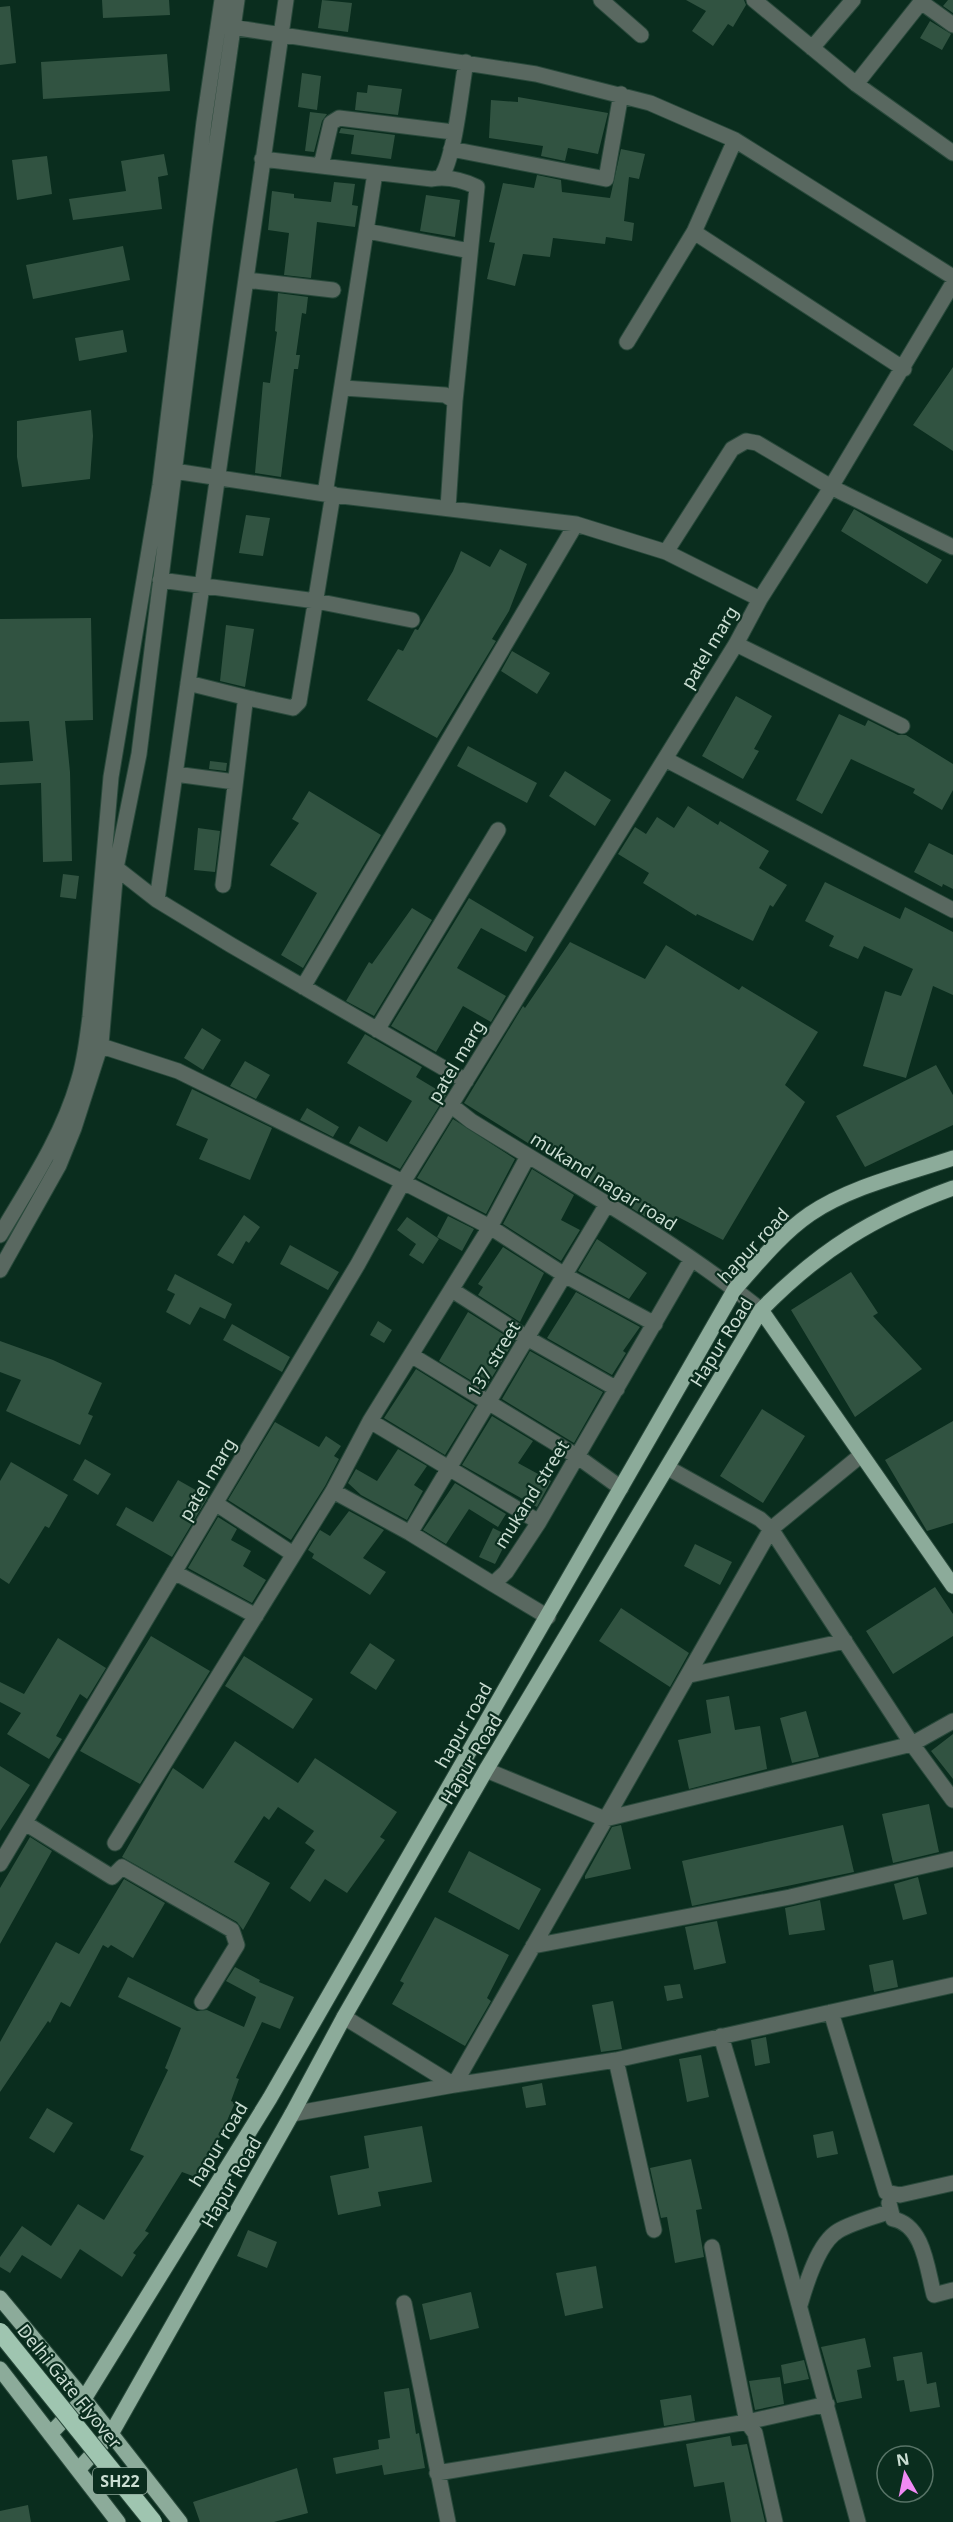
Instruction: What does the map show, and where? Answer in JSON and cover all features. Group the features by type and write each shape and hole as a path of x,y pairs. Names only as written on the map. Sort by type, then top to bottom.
{"highway":[{"name":"Delhi Gate Flyover","path":"0,2331 153,2522"}],"main road":[{"name":"hapur road","path":"50,2434 84,2399 270,2098 735,1289 779,1240 809,1215 840,1196 953,1158"},
{"name":"Hapur Road","path":"78,2470 111,2434 292,2114 344,2017 486,1770 668,1468 760,1310 796,1274 847,1236 953,1188"},
{"path":"760,1310 953,1586"},
{"path":"0,2298 84,2399 180,2522"},
{"path":"0,2369 118,2522"}],"street":[{"path":"110,864 138,761 205,225 226,26 222,0"},
{"path":"0,1270 59,1165 74,1128 94,1043 110,864 111,777 160,485 226,26 237,0"},
{"path":"157,900 286,0"},
{"path":"601,0 641,35"},
{"path":"754,0 856,84 953,153"},
{"path":"812,48 853,0"},
{"path":"856,84 921,2 934,5 953,25"},
{"path":"226,26 536,74 650,103 735,140 953,277"},
{"path":"441,177 447,169 466,62"},
{"path":"451,149 606,179 621,94"},
{"path":"321,166 331,123 339,118 453,132"},
{"path":"627,342 694,232 735,140"},
{"path":"262,159 432,179 441,177 464,180 477,187 455,401 448,508"},
{"path":"188,683 286,708 296,707 316,601 375,173"},
{"path":"367,231 470,251"},
{"path":"694,232 904,369"},
{"path":"246,280 333,290"},
{"name":"patel marg","path":"0,1864 358,1264 403,1182 736,644 760,599 904,369 953,283"},
{"path":"344,388 445,395 455,401"},
{"path":"666,552 732,449 746,441 757,443 831,487 953,547"},
{"path":"174,471 329,494 576,524 666,552 760,599"},
{"path":"303,987 576,524"},
{"path":"160,580 316,601 412,620"},
{"path":"736,644 902,726"},
{"path":"223,885 243,708 248,698"},
{"path":"665,759 953,910"},
{"path":"175,774 236,782"},
{"path":"377,1030 498,830"},
{"path":"110,864 157,900 466,1081"},
{"path":"94,1043 178,1071 403,1182 490,1227 566,1276 655,1324"},
{"path":"0,1235 41,1166 68,1112 94,1043"},
{"name":"mukand nagar road","path":"452,1106 607,1204 735,1289 760,1310"},
{"path":"115,1843 333,1491 370,1421 490,1227 528,1156"},
{"name":"137 street","path":"410,1533 566,1276 607,1204"},
{"name":"mukand street","path":"493,1584 506,1572 539,1522 691,1260"},
{"path":"452,1290 527,1338 617,1389"},
{"path":"411,1355 578,1457 621,1488"},
{"path":"370,1421 539,1522"},
{"path":"454,2085 605,1819 690,1675 771,1529 860,1456"},
{"path":"668,1468 760,1519 771,1529 912,1744 953,1800"},
{"path":"333,1491 410,1533 548,1617"},
{"path":"215,1503 293,1554"},
{"path":"174,1572 256,1616"},
{"path":"690,1675 845,1641"},
{"path":"486,1770 605,1819 912,1744 953,1720"},
{"path":"25,1823 111,1877 122,1868 232,1930 237,1945 202,2002"},
{"path":"533,1946 790,1897 953,1858"},
{"path":"292,2114 454,2085 616,2060 953,1984"},
{"path":"831,2012 893,2219 903,2221 914,2230 934,2295 953,2290"},
{"path":"344,2017 454,2085"},
{"path":"721,2036 800,2307 858,2522"},
{"path":"616,2060 654,2230"},
{"path":"886,2192 900,2195 953,2183"},
{"path":"800,2307 808,2277 827,2242 838,2231 891,2211"},
{"path":"712,2247 747,2422 755,2433 775,2522"},
{"path":"404,2303 448,2522"},
{"path":"437,2474 747,2422 827,2404"}],"building":[{"path":"102,0 169,0 170,15 103,18"},
{"path":"322,0 352,3 348,32 318,28"},
{"path":"686,0 744,0 746,5 733,27 728,24 713,46 692,31 706,11"},
{"path":"948,0 953,0 953,13 943,6"},
{"path":"10,6 16,63 0,65 0,7"},
{"path":"930,21 951,34 942,50 920,38"},
{"path":"167,54 170,91 43,99 41,62"},
{"path":"302,73 321,76 317,110 298,107"},
{"path":"368,85 402,89 398,115 355,110 357,92 367,93"},
{"path":"518,97 608,113 598,154 568,148 565,161 541,156 543,146 489,138 491,100 518,102"},
{"path":"310,112 327,114 322,121 314,152 305,151"},
{"path":"341,128 395,135 391,159 351,154 354,135 339,133"},
{"path":"621,149 645,154 639,179 629,177 624,221 634,223 632,241 606,237 605,244 553,238 550,257 523,254 515,286 487,279 495,243 489,242 503,183 534,188 537,175 561,180 562,192 610,198"},
{"path":"164,154 168,175 158,177 162,209 73,220 69,199 126,191 121,161"},
{"path":"47,156 52,194 17,200 12,160"},
{"path":"334,182 355,184 352,205 358,206 355,227 317,222 311,278 284,275 289,233 268,230 272,191 294,194 294,198 331,202"},
{"path":"426,195 460,200 455,237 420,231"},
{"path":"123,246 130,280 33,299 26,265"},
{"path":"278,293 308,297 306,314 302,313 296,355 300,355 298,369 294,369 281,477 255,473 263,382 270,383 277,332 275,331"},
{"path":"123,330 127,352 79,361 75,338"},
{"path":"953,367 953,451 913,425"},
{"path":"91,410 93,436 90,479 22,487 17,457 17,421"},
{"path":"854,509 942,560 927,584 841,531"},
{"path":"246,515 270,518 263,556 239,553"},
{"path":"500,549 527,564 509,611 492,639 496,641 437,738 367,700 398,649 403,651 415,629 418,630 453,571 461,551 490,567"},
{"path":"91,618 93,720 65,721 70,772 72,861 43,862 41,783 0,785 0,763 33,761 29,721 0,722 0,619"},
{"path":"226,625 254,629 245,687 220,681"},
{"path":"512,651 550,673 537,694 501,671"},
{"path":"736,696 772,716 754,749 759,751 743,779 702,756"},
{"path":"839,714 865,726 868,720 898,735 906,735 953,764 953,790 942,810 913,793 915,789 851,759 822,814 796,800"},
{"path":"468,746 537,783 527,803 457,766"},
{"path":"210,761 227,763 226,771 209,769"},
{"path":"565,771 611,800 595,826 549,796"},
{"path":"309,791 381,835 303,968 281,955 317,893 270,865 299,823 292,819"},
{"path":"688,806 718,825 720,821 769,851 759,868 787,885 773,907 770,905 753,941 697,914 696,916 643,883 649,873 618,854 635,827 646,834 657,817 674,828"},
{"path":"198,828 220,831 215,872 194,870"},
{"path":"929,843 953,855 953,889 943,884 942,887 914,872"},
{"path":"63,874 79,876 76,899 60,897"},
{"path":"825,882 900,919 905,907 953,932 953,995 933,986 906,1078 863,1066 885,991 901,996 913,969 864,946 858,959 829,946 834,936 805,921"},
{"path":"469,898 534,937 526,952 481,928 457,968 506,996 491,1022 463,1006 436,1052 391,1026"},
{"path":"412,908 432,920 374,1016 346,1001 369,962 372,964"},
{"path":"570,942 645,979 666,945 739,990 742,986 818,1032 785,1085 805,1102 723,1240 680,1218 668,1231 464,1103 523,1006 525,1008"},
{"path":"202,1028 221,1040 203,1070 184,1058"},
{"path":"365,1034 422,1067 416,1077 446,1095 400,1169 349,1143 359,1126 387,1142 412,1101 347,1063"},
{"path":"245,1061 270,1075 256,1099 230,1086"},
{"path":"936,1065 953,1095 953,1125 865,1167 836,1116"},
{"path":"192,1089 272,1128 250,1180 199,1159 208,1139 176,1125"},
{"path":"307,1108 339,1127 333,1137 300,1120"},
{"path":"453,1119 515,1159 486,1214 417,1178"},
{"path":"532,1169 574,1195 561,1220 580,1230 561,1261 503,1224"},
{"path":"244,1215 260,1227 249,1243 246,1241 233,1264 217,1255"},
{"path":"448,1216 474,1229 462,1251 437,1237"},
{"path":"407,1217 439,1239 423,1264 409,1255 416,1244 397,1230"},
{"path":"597,1239 647,1273 629,1299 578,1271"},
{"path":"290,1245 339,1272 328,1290 280,1264"},
{"path":"503,1247 544,1273 520,1322 478,1295 483,1287 478,1284"},
{"path":"851,1272 878,1313 873,1316 922,1369 855,1417 791,1310"},
{"path":"175,1274 232,1304 225,1319 200,1307 190,1325 166,1312 175,1294 167,1290"},
{"path":"576,1292 640,1327 623,1351 626,1353 612,1375 547,1338"},
{"path":"468,1312 514,1341 485,1389 439,1361"},
{"path":"378,1321 392,1330 384,1343 370,1335"},
{"path":"232,1324 290,1357 282,1372 223,1340"},
{"path":"0,1341 53,1360 102,1383 88,1414 93,1416 80,1445 6,1411 21,1380 0,1372"},
{"path":"530,1351 603,1392 574,1443 502,1399"},
{"path":"416,1369 475,1406 445,1455 384,1418"},
{"path":"762,1409 805,1436 763,1503 720,1476"},
{"path":"492,1416 533,1441 518,1463 551,1481 537,1507 462,1465"},
{"path":"953,1421 953,1523 927,1531 885,1460"},
{"path":"275,1422 319,1447 326,1436 341,1446 334,1456 339,1459 325,1486 291,1540 228,1500"},
{"path":"398,1449 427,1466 414,1485 423,1491 407,1520 361,1495 348,1483 356,1469 377,1481"},
{"path":"85,1459 111,1474 98,1495 73,1480"},
{"path":"11,1462 68,1495 49,1528 45,1526 9,1584 0,1578 0,1481"},
{"path":"178,1480 208,1497 172,1557 116,1525 126,1507 153,1522"},
{"path":"455,1483 506,1514 498,1527 469,1509 446,1544 423,1530"},
{"path":"349,1511 384,1530 363,1558 386,1572 370,1595 312,1558 314,1554 308,1550 320,1530 330,1536"},
{"path":"218,1517 237,1529 231,1540 251,1551 243,1566 266,1580 252,1603 188,1568"},
{"path":"493,1528 509,1536 495,1564 479,1557"},
{"path":"695,1544 732,1562 720,1585 684,1566"},
{"path":"935,1587 953,1614 953,1636 893,1674 866,1631"},
{"path":"621,1608 689,1653 670,1687 599,1641"},
{"path":"151,1636 210,1671 140,1784 80,1751"},
{"path":"58,1638 106,1668 87,1699 80,1694 56,1736 62,1739 49,1759 7,1734 21,1713 0,1702 0,1682 24,1694"},
{"path":"370,1643 395,1660 376,1690 350,1673"},
{"path":"244,1656 313,1699 293,1729 225,1686"},
{"path":"729,1696 735,1730 760,1726 767,1769 689,1789 678,1740 711,1733 706,1700"},
{"path":"806,1711 819,1757 792,1763 780,1718"},
{"path":"953,1734 953,1779 931,1751"},
{"path":"235,1741 298,1783 315,1758 397,1812 380,1837 385,1840 347,1893 325,1879 310,1902 290,1888 315,1850 305,1843 314,1831 278,1807 269,1820 264,1816 234,1862 270,1883 243,1930 237,1922 122,1857 173,1768 203,1789"},
{"path":"0,1766 30,1785 0,1831"},
{"path":"929,1804 939,1852 893,1863 882,1814"},
{"path":"621,1825 631,1869 585,1879 612,1827"},
{"path":"843,1825 854,1872 692,1906 682,1861"},
{"path":"30,1837 52,1851 0,1944 0,1888"},
{"path":"469,1851 541,1889 519,1930 448,1892"},
{"path":"918,1877 927,1914 903,1920 894,1884"},
{"path":"124,1879 165,1903 133,1958 111,1945 108,1948 103,1945 70,2007 61,2002 50,2023 48,2021 0,2092 0,2042 56,1942 79,1954"},
{"path":"820,1900 825,1930 789,1935 785,1908"},
{"path":"435,1917 509,1955 487,1998 491,2001 465,2046 392,2004 404,1983 400,1981"},
{"path":"717,1921 726,1963 694,1970 685,1927"},
{"path":"893,1960 898,1987 874,1992 869,1965"},
{"path":"235,1967 260,1980 259,1982 294,1997 280,2029 262,2022 236,2078 239,2079 231,2101 235,2103 201,2179 182,2172 145,2231 149,2233 133,2253 136,2255 122,2277 80,2249 61,2279 22,2255 10,2273 0,2267 0,2257 22,2226 51,2246 78,2204 104,2220 144,2156 130,2150 168,2070 165,2068 181,2028 118,1997 128,1977 197,2011 207,2010 244,2027 256,1997 226,1981"},
{"path":"680,1984 683,1998 667,2001 664,1986"},
{"path":"613,2001 622,2049 601,2052 592,2005"},
{"path":"766,2037 770,2063 755,2066 751,2040"},
{"path":"701,2055 709,2097 687,2102 679,2059"},
{"path":"542,2083 546,2105 526,2108 522,2087"},
{"path":"47,2108 73,2123 54,2153 29,2138"},
{"path":"422,2126 432,2182 378,2192 381,2206 338,2215 330,2176 369,2168 364,2136"},
{"path":"833,2131 838,2154 817,2158 813,2135"},
{"path":"691,2159 702,2209 696,2210 704,2257 675,2263 667,2217 661,2218 650,2168"},
{"path":"248,2230 277,2242 267,2268 237,2256"},
{"path":"596,2266 603,2308 565,2316 556,2273"},
{"path":"471,2292 479,2328 430,2340 422,2304"},
{"path":"865,2338 871,2367 857,2370 862,2398 837,2403 821,2347"},
{"path":"922,2352 927,2384 936,2382 940,2407 910,2412 904,2380 897,2381 893,2357"},
{"path":"804,2360 809,2379 784,2384 781,2365"},
{"path":"780,2377 784,2404 755,2410 749,2381"},
{"path":"409,2388 416,2434 419,2433 425,2468 384,2475 382,2465 336,2474 333,2458 379,2449 378,2440 390,2438 384,2392"},
{"path":"691,2395 695,2421 664,2426 660,2400"},
{"path":"730,2436 732,2446 747,2444 765,2522 731,2522 724,2482 694,2487 686,2444"},
{"path":"297,2468 308,2513 274,2522 200,2522 193,2502"},
{"path":"28,2505 31,2522 0,2522 0,2511"}]}
